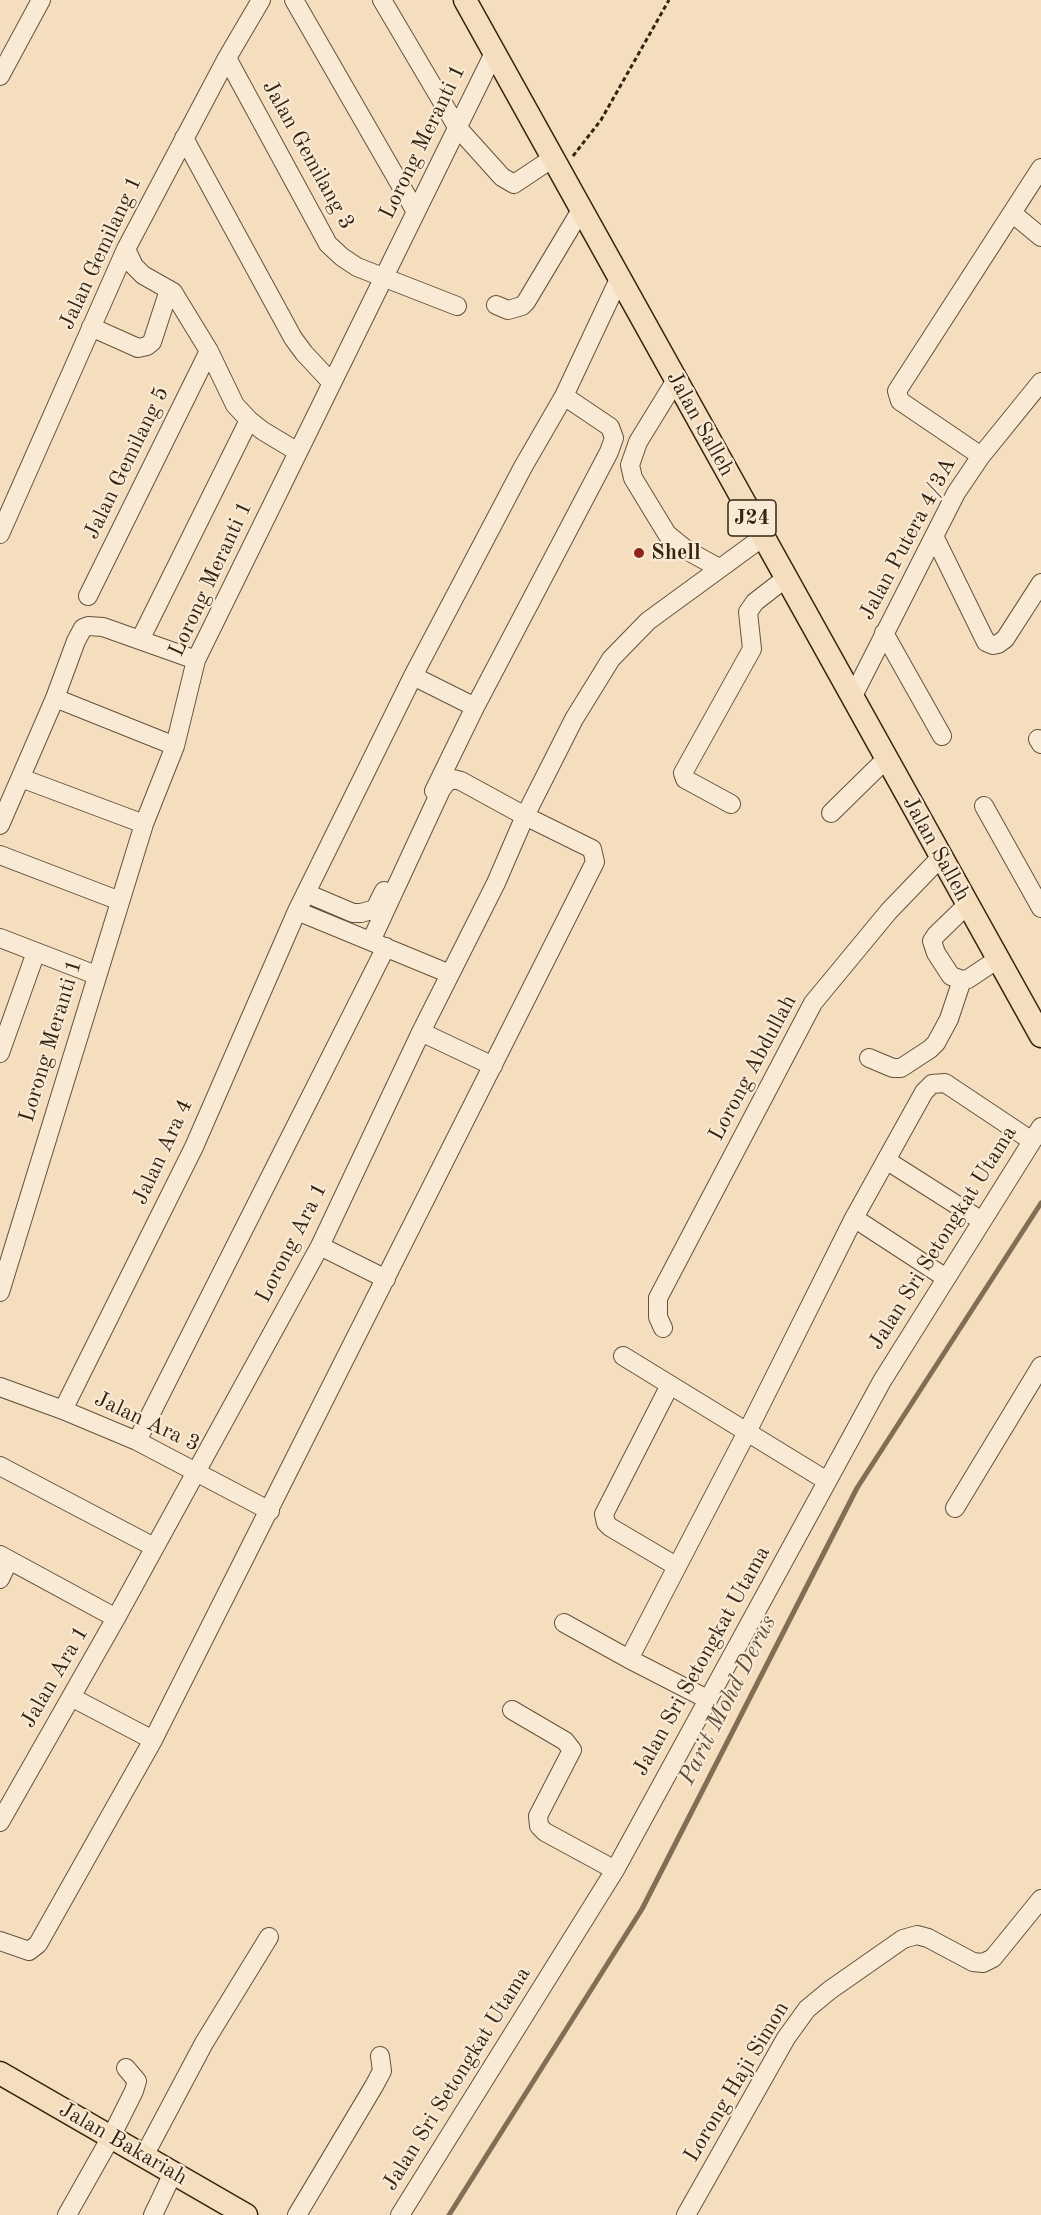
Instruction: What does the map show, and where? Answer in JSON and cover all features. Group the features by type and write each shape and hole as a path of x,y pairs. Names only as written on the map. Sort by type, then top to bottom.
{"main road":[{"name":"Jalan Salleh","path":"465,0 940,857 1039,1027"},
{"name":"Jalan Bakariah","path":"0,2073 246,2215"}],"street":[{"path":"0,76 41,0"},
{"name":"Jalan Gemilang 1","path":"0,534 8,497 92,327 126,249 227,58 261,0"},
{"path":"294,0 416,212"},
{"path":"382,0 457,127 501,177 514,184 556,165"},
{"name":"Lorong Meranti 1","path":"0,1292 144,824 175,746 196,660 494,53"},
{"name":"Jalan Gemilang 3","path":"227,58 328,244 349,262 457,306"},
{"path":"184,138 293,338 332,383"},
{"path":"981,456 900,401 897,391 1041,168"},
{"path":"496,305 508,310 526,302 581,210"},
{"path":"1012,213 1041,237"},
{"path":"126,249 134,266 176,297 209,351 235,405 249,420 298,452"},
{"name":"Jalan Ara 4","path":"63,1410 194,1147 297,911 413,676 523,467 564,396 619,279"},
{"path":"92,327 138,348 147,346 152,342 169,290"},
{"name":"Jalan Gemilang 5","path":"88,596 209,351"},
{"path":"676,380 638,442 630,465 633,478 667,534 688,551 719,568"},
{"name":"Jalan Putera 4/3A","path":"852,698 956,493 981,456 1041,382"},
{"path":"306,893 353,913 361,914 375,909 475,706 609,452 614,438 610,427 564,396"},
{"path":"140,640 249,420"},
{"path":"934,536 986,642 993,645 1005,639 1041,583"},
{"name":"Lorong Ara 1","path":"116,1618 320,1246 421,1032 496,883 525,816 574,719 611,659 648,621 763,537"},
{"path":"731,804 685,779 683,773 752,649 748,612 755,602 786,578"},
{"path":"0,825 83,628 103,627 196,660"},
{"path":"884,633 942,736"},
{"path":"413,676 475,706"},
{"path":"55,698 175,746"},
{"path":"831,813 886,759"},
{"path":"21,778 144,824"},
{"path":"0,1941 29,1951 38,1944 153,1740 595,862 592,849 461,781 453,779 446,783 441,790 379,944 137,1441"},
{"path":"984,806 1041,908"},
{"path":"0,855 120,901"},
{"name":"Lorong Abdullah","path":"663,1328 658,1317 658,1298 813,1003 889,911 940,857"},
{"path":"967,905 932,941 936,953 951,976 962,980 968,980 998,959"},
{"path":"297,911 450,974"},
{"path":"0,938 96,975"},
{"path":"0,1053 36,952"},
{"path":"868,1058 893,1068 901,1068 930,1049 950,1019 962,980"},
{"path":"421,1032 493,1066"},
{"path":"629,1659 747,1432 854,1218 924,1092 932,1084 945,1083 1037,1134"},
{"name":"Jalan Sri Setongkat Utama","path":"400,2215 615,1870 882,1381 1037,1134"},
{"path":"886,1160 982,1221"},
{"path":"854,1218 946,1278"},
{"path":"320,1246 386,1279"},
{"path":"623,1356 827,1481"},
{"path":"955,1508 1041,1366"},
{"path":"670,1385 604,1514 606,1523 610,1527 676,1566"},
{"name":"Jalan Ara 3","path":"0,1387 137,1441 270,1510"},
{"path":"0,1466 154,1547"},
{"path":"0,1579 5,1557 116,1618"},
{"name":"Jalan Ara 1","path":"0,1822 116,1618"},
{"path":"564,1623 707,1699"},
{"path":"71,1697 153,1740"},
{"path":"512,1710 565,1741 572,1750 538,1816 539,1826 545,1832 615,1870"},
{"name":"Lorong Haji Simon","path":"686,2215 786,2038 807,2010 830,1990 903,1939 917,1935 928,1938 973,1962 983,1963 993,1958 1041,1899"},
{"path":"144,2156 204,2043 269,1937"},
{"path":"297,2215 382,2071 380,2056"},
{"path":"67,2215 111,2138 137,2081 126,2068"},
{"path":"153,2215 173,2173"}],"path":[{"path":"556,165 584,144 601,120 669,0"}],"waterway":[{"name":"Parit Mohd Derus","path":"449,2215 642,1909 857,1488 1041,1203"}],"place":[{"name":"Shell","path":"639,553"}]}
